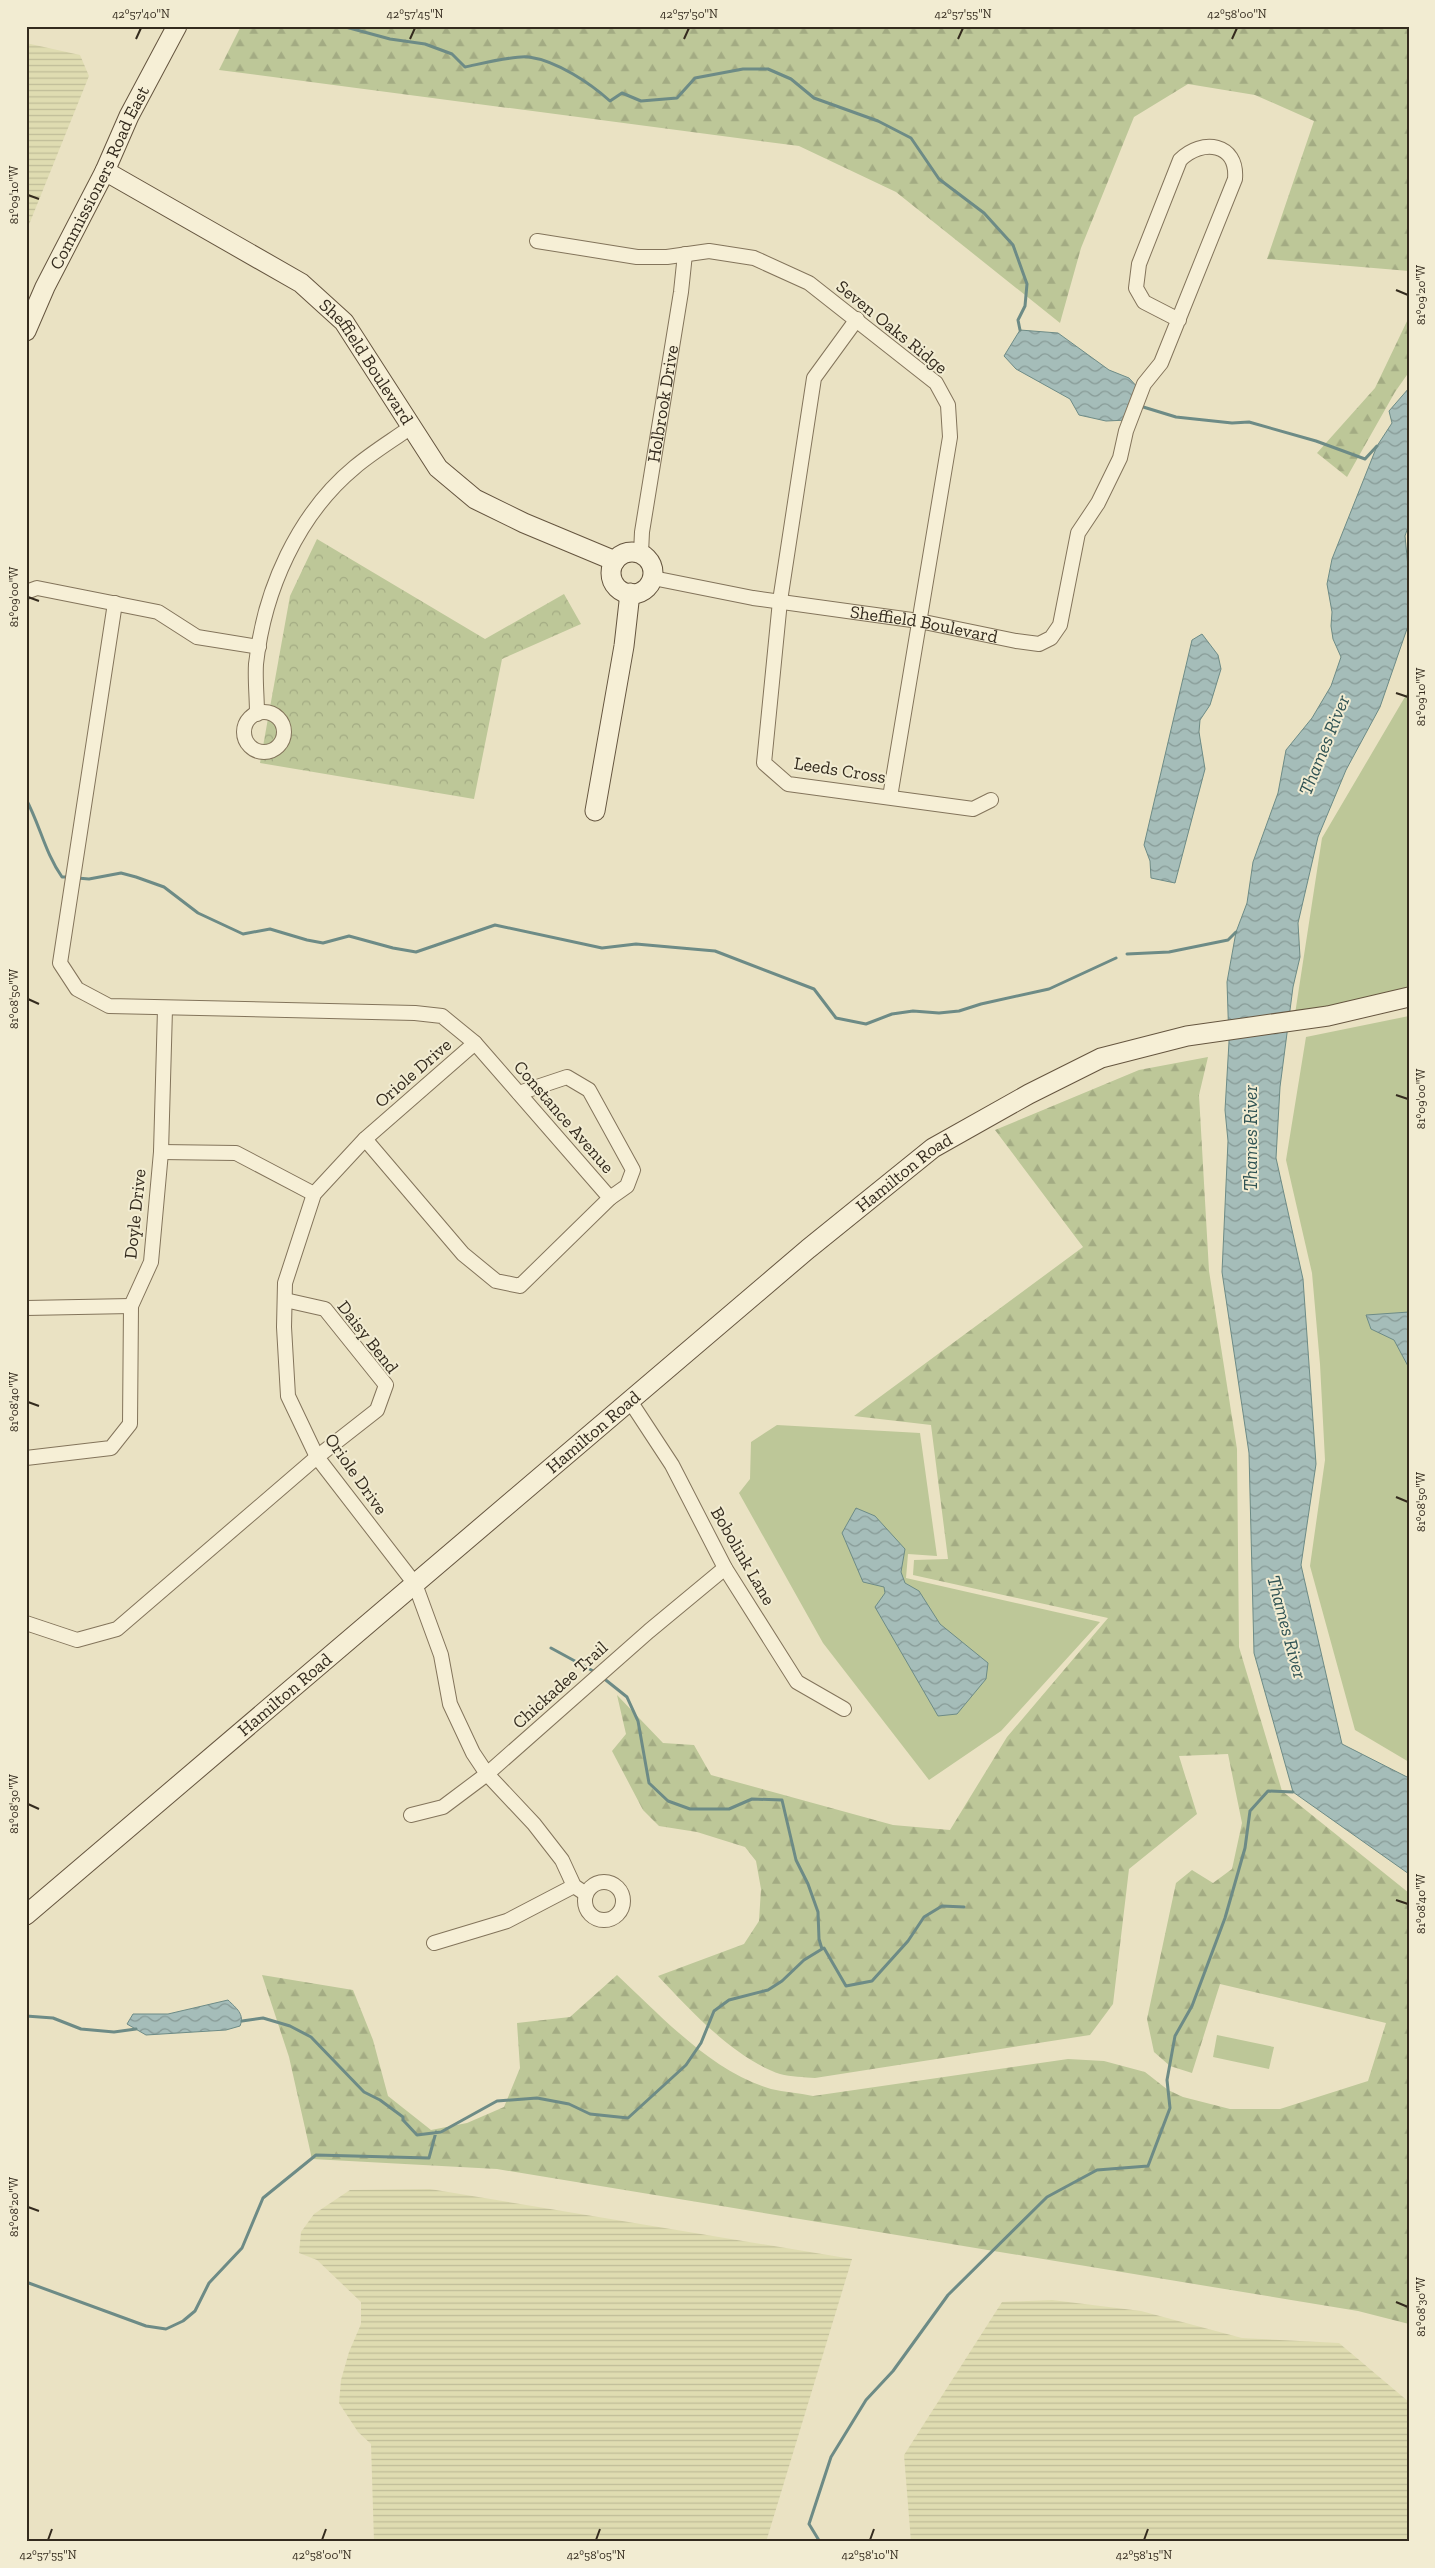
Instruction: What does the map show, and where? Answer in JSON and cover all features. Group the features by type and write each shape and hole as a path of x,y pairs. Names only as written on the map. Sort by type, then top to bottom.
{"main road":[{"name":"Commissioners Road East","path":"26,331 44,287 105,171 129,116 177,26"},
{"name":"Sheffield Boulevard","path":"105,171 301,284 344,322 438,468 475,499 524,523 615,561"},
{"path":"629,552 641,553 652,566 653,578 641,592 630,593 619,589 612,579 615,561 629,552"},
{"path":"595,811 624,646 630,593"},
{"name":"Hamilton Road","path":"26,1915 808,1249 933,1148 1029,1094 1101,1058 1209,1033 1328,1016 1409,997"}],"street":[{"name":"Sheffield Boulevard","path":"653,578 753,598 780,600 919,621 1039,644 1051,638 1060,624 1078,533 1098,503 1120,458 1126,432 1144,384 1161,363 1179,320 1235,179 1236,165 1230,156 1220,149 1207,147 1191,149 1180,160 1139,264 1136,288 1144,302 1179,320"},
{"name":"Seven Oaks Ridge","path":"537,241 637,257 667,257 709,251 754,258 808,283 857,319 936,383 948,405 950,436 890,797"},
{"name":"Holbrook Drive","path":"641,553 642,532 681,292 685,254"},
{"path":"780,600 814,378 857,319"},
{"path":"257,714 256,664 266,615 280,570 313,511 356,466 412,427"},
{"path":"26,592 37,588 158,612 196,638 260,647"},
{"name":"Leeds Cross","path":"780,600 779,627 764,763 788,784 973,809 991,800"},
{"name":"Constance Avenue","path":"115,603 60,963 77,988 109,1006 165,1009 415,1013 442,1016 476,1043 610,1198 520,1286 496,1281 463,1254 365,1139"},
{"name":"Doyle Drive","path":"26,1458 111,1448 130,1424 131,1306 151,1262 161,1152 165,1009"},
{"name":"Oriole Drive","path":"476,1043 365,1139 314,1194 285,1283 288,1396 317,1457 415,1584 441,1655 450,1704 473,1753 487,1774 534,1824 562,1860 574,1886"},
{"path":"519,1093 567,1077 589,1090 633,1170 627,1186 610,1198"},
{"path":"161,1152 236,1153 314,1194"},
{"name":"Daisy Bend","path":"285,1300 325,1309 386,1385 377,1410 317,1457"},
{"path":"26,1308 131,1306"},
{"name":"Bobolink Lane","path":"630,1401 672,1465 725,1568 797,1682 844,1709"},
{"path":"26,1623 77,1640 117,1630 317,1457"},
{"name":"Chickadee Trail","path":"411,1815 442,1806 487,1774 649,1630 725,1568"},
{"path":"434,1943 507,1920 574,1886 586,1894"}],"shaded area":[{"path":"26,43 80,55 89,76 26,232"},
{"path":"430,2189 852,2259 766,2542 374,2542 371,2444 358,2432 339,2403 341,2380 349,2352 361,2324 361,2302 317,2260 299,2253 301,2232 314,2214 350,2190"},
{"path":"1052,2300 1141,2311 1242,2338 1339,2343 1409,2402 1409,2542 911,2542 904,2455 1002,2302"}],"green space":[{"path":"241,26 1409,26 1409,271 1267,259 1314,121 1255,95 1188,84 1134,117 1081,248 1060,323 896,192 799,146 219,70"},
{"path":"1409,317 1409,372 1395,392 1347,477 1317,453 1375,388"},
{"path":"317,539 485,639 564,594 581,624 502,659 474,799 260,763 290,596"},
{"path":"1409,690 1409,989 1295,1014 1322,838"},
{"path":"1409,1016 1409,1762 1355,1730 1310,1566 1325,1460 1320,1364 1312,1273 1286,1160 1306,1037"},
{"path":"1208,1057 1199,1095 1209,1271 1237,1449 1239,1647 1282,1791 1409,1893 1409,2324 1358,2311 497,2169 312,2159 289,2057 262,1975 353,1990 373,2040 388,2096 431,2130 467,2123 504,2107 520,2068 517,2023 570,2017 617,1975 688,2041 728,2070 749,2081 771,2089 813,2096 1068,2059 1104,2061 1145,2072 1168,2090 1183,2097 1230,2109 1280,2109 1368,2081 1386,2023 1220,1984 1192,2073 1170,2066 1154,2052 1147,2019 1176,1883 1192,1870 1213,1883 1232,1869 1242,1823 1228,1754 1179,1756 1197,1814 1129,1869 1113,2004 1090,2035 815,2078 780,2074 746,2057 714,2032 658,1976 744,1944 759,1921 761,1889 756,1861 745,1847 697,1832 659,1826 643,1810 612,1751 626,1734 617,1695 663,1743 694,1745 711,1775 893,1825 950,1830 1007,1737 1108,1618 913,1575 914,1560 948,1559 931,1425 854,1416 1083,1247 995,1130 1139,1070"},
{"path":"777,1425 920,1433 937,1556 908,1554 906,1578 1100,1622 1001,1731 929,1780 823,1643 739,1493 750,1479 751,1442"},
{"path":"1217,2035 1274,2047 1269,2069 1213,2057"}],"water":[{"path":"1020,330 1058,333 1109,370 1129,378 1141,391 1128,420 1106,421 1079,415 1070,399 1016,369 1004,356"},
{"name":"Thames River","path":"1409,388 1409,524 1405,536 1409,577 1409,623 1380,707 1346,770 1318,837 1298,923 1300,957 1293,987 1280,1087 1276,1158 1303,1279 1316,1464 1301,1565 1342,1744 1409,1778 1409,1874 1293,1792 1254,1653 1249,1453 1222,1272 1228,1141 1225,1110 1229,1042 1227,982 1236,932 1247,903 1253,862 1278,793 1286,750 1312,718 1331,686 1341,657 1333,639 1331,626 1332,612 1327,584 1332,559 1377,446 1392,423 1389,411"},
{"path":"1202,634 1218,655 1221,669 1210,705 1200,720 1199,732 1205,769 1175,883 1151,878 1150,861 1144,845 1192,640"},
{"path":"1409,1312 1409,1368 1394,1340 1371,1329 1366,1315"},
{"path":"856,1508 875,1516 905,1549 901,1572 905,1583 919,1591 940,1624 988,1663 986,1679 957,1714 938,1716 875,1607 885,1593 884,1587 863,1582 842,1533"},
{"path":"228,2000 241,2015 241,2022 240,2026 226,2030 146,2035 127,2024 133,2014 168,2014"}],"waterway":[{"path":"342,26 390,39 425,44 452,54 465,67 515,57 540,59 562,68 593,87 610,101 622,93 641,101 677,98 695,78 743,69 768,69 791,79 814,98 878,121 911,138 939,179 984,213 1013,245 1027,284 1025,306 1018,320 1020,330"},
{"path":"1140,406 1176,417 1232,423 1249,422 1316,441 1365,459 1377,446"},
{"path":"26,799 56,868 62,877 70,877"},
{"path":"77,878 89,879 121,873 136,877 164,887 198,913 243,934 270,929 323,943 349,936 416,952 495,925 602,948 636,944 715,951 814,989 836,1018 866,1024 892,1014 913,1011 939,1013 959,1011 981,1004 1049,989 1116,958"},
{"path":"1127,954 1169,952 1228,940 1236,932"},
{"path":"551,1648 595,1672"},
{"path":"602,1677 627,1697 638,1721 649,1783 668,1801 690,1809 729,1809 752,1799 782,1800 796,1860 808,1884 818,1912 819,1939 822,1949 824,1948 846,1986 872,1981 908,1941 924,1917 942,1906 964,1907"},
{"path":"820,2542 809,2524 831,2457 866,2400 893,2371 948,2295 1047,2197 1097,2170 1148,2166 1170,2108 1167,2080 1175,2036 1192,2006 1225,1918 1245,1848 1250,1811 1268,1791 1293,1792"},
{"path":"242,2021 263,2018 290,2026 311,2037 364,2092 380,2100 403,2117 403,2120 417,2135 441,2132 497,2101 537,2098 569,2104 590,2114 628,2118 686,2065 701,2043 714,2011 729,2000 768,1990 782,1981 804,1960 822,1949"},
{"path":"26,2016 53,2018 81,2029 114,2032 136,2029"},
{"path":"26,2282 146,2326 166,2329 183,2321 195,2311 209,2283 242,2248 263,2198 316,2155 429,2158 436,2132"}]}
